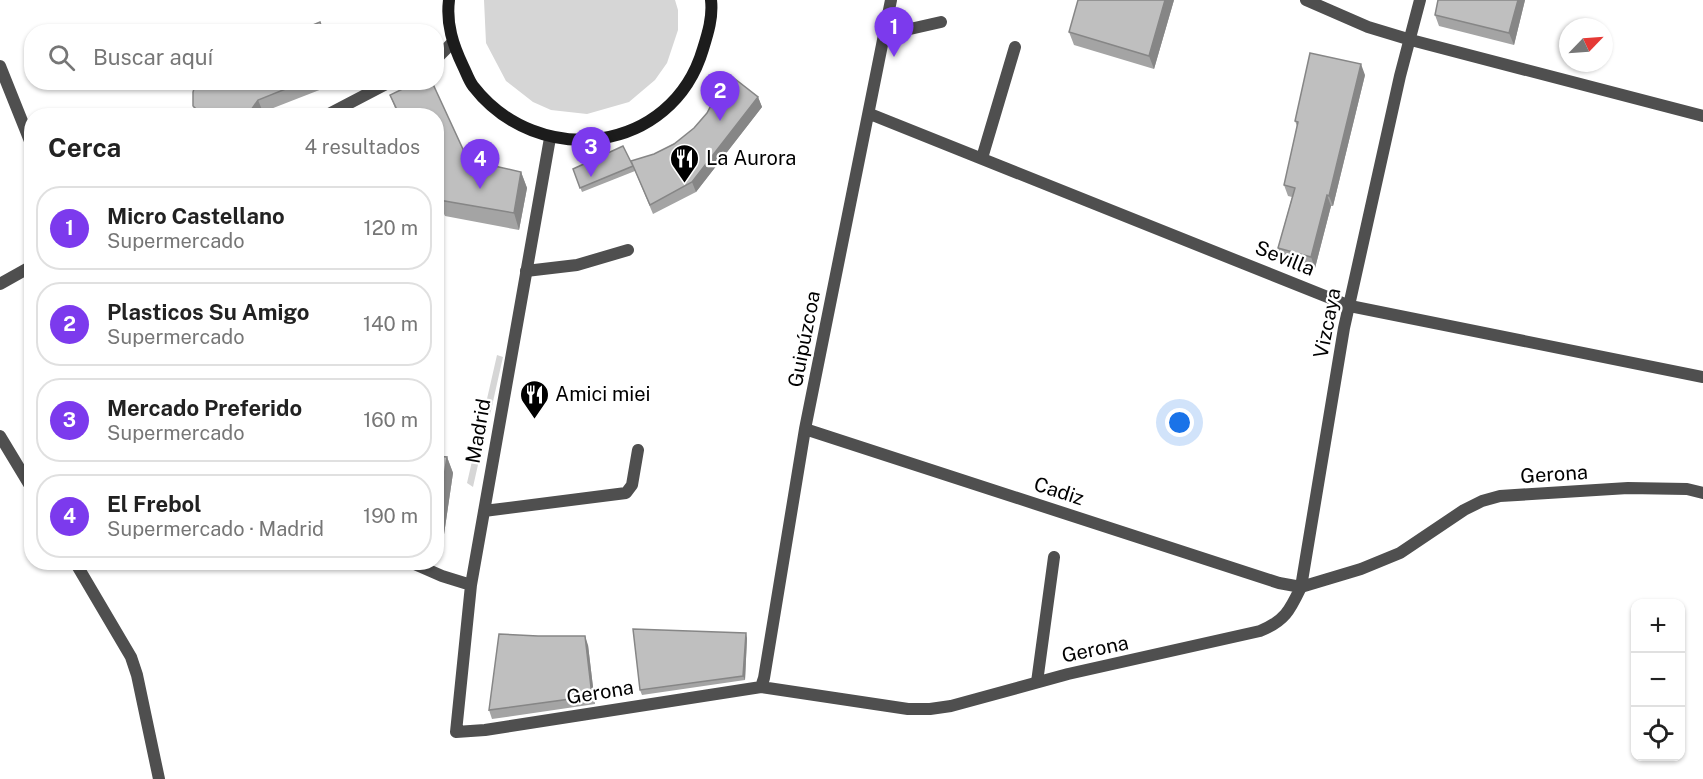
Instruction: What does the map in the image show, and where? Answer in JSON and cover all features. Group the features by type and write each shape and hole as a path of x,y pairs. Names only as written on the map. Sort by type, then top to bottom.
{"main road":[{"path":"449,0 452,43 473,86 507,119 550,138 586,141 621,135 653,119 680,95 698,65 709,28 713,1"}],"street":[{"name":"Guipúzcoa","path":"761,687 805,429 870,114 891,0"},
{"path":"1306,0 1368,27 1411,40 1703,116"},
{"name":"Vizcaya","path":"1301,587 1350,306 1400,76 1420,0"},
{"path":"887,24 910,29 941,22"},
{"path":"444,51 452,43"},
{"path":"982,158 1015,47"},
{"path":"0,66 24,126"},
{"path":"340,108 375,90"},
{"name":"Sevilla","path":"870,114 1350,306 1703,377"},
{"name":"Madrid","path":"456,732 471,585 550,138"},
{"path":"526,271 577,265 628,250"},
{"path":"0,284 24,271"},
{"name":"Cadiz","path":"805,429 1279,583 1301,587"},
{"path":"0,436 24,476"},
{"path":"484,511 626,494 632,485 638,450"},
{"name":"Gerona","path":"456,732 485,730 761,687 908,709 951,706 1037,682 1260,631 1277,624 1286,614 1301,587 1361,569 1400,553 1464,510 1482,501 1500,496 1628,488 1687,489 1703,493"},
{"path":"1037,682 1054,556"},
{"path":"80,570 130,657 137,675 159,779"},
{"path":"428,570 471,585"}],"shaded area":[{"path":"484,0 675,0 678,10 678,30 667,63 655,80 629,102 587,114 551,110 533,102 506,81 486,43"},
{"path":"497,355 503,357 490,415 484,412"},
{"path":"480,426 486,429 473,487 467,483"}],"building":[{"path":"1078,0 1165,0 1149,56 1069,32"},
{"path":"1438,0 1518,0 1509,33 1435,15"},
{"path":"1310,53 1361,64 1329,196 1327,195 1311,257 1278,248 1295,188 1284,185"},
{"path":"730,75 758,97 692,182 650,205 631,161 654,154 674,144 694,128 707,113 720,88"},
{"path":"194,90 283,90 258,100 252,108 195,108 193,106"},
{"path":"400,90 436,90 444,108 396,108 390,95"},
{"path":"444,108 468,160 521,172 514,213 444,201"},
{"path":"623,146 633,166 580,188 573,169"},
{"path":"444,457 447,457 444,476"},
{"path":"633,629 746,633 743,676 640,690"},
{"path":"499,634 585,636 592,696 489,710"}],"place":[{"name":"Micro Castellano","path":"894,57"},
{"name":"Plasticos Su Amigo","path":"720,121"},
{"name":"Mercado Preferido","path":"591,177"},
{"name":"La Aurora","path":"685,184"},
{"name":"El Frebol","path":"480,189"},
{"name":"Amici miei","path":"534,420"}]}
